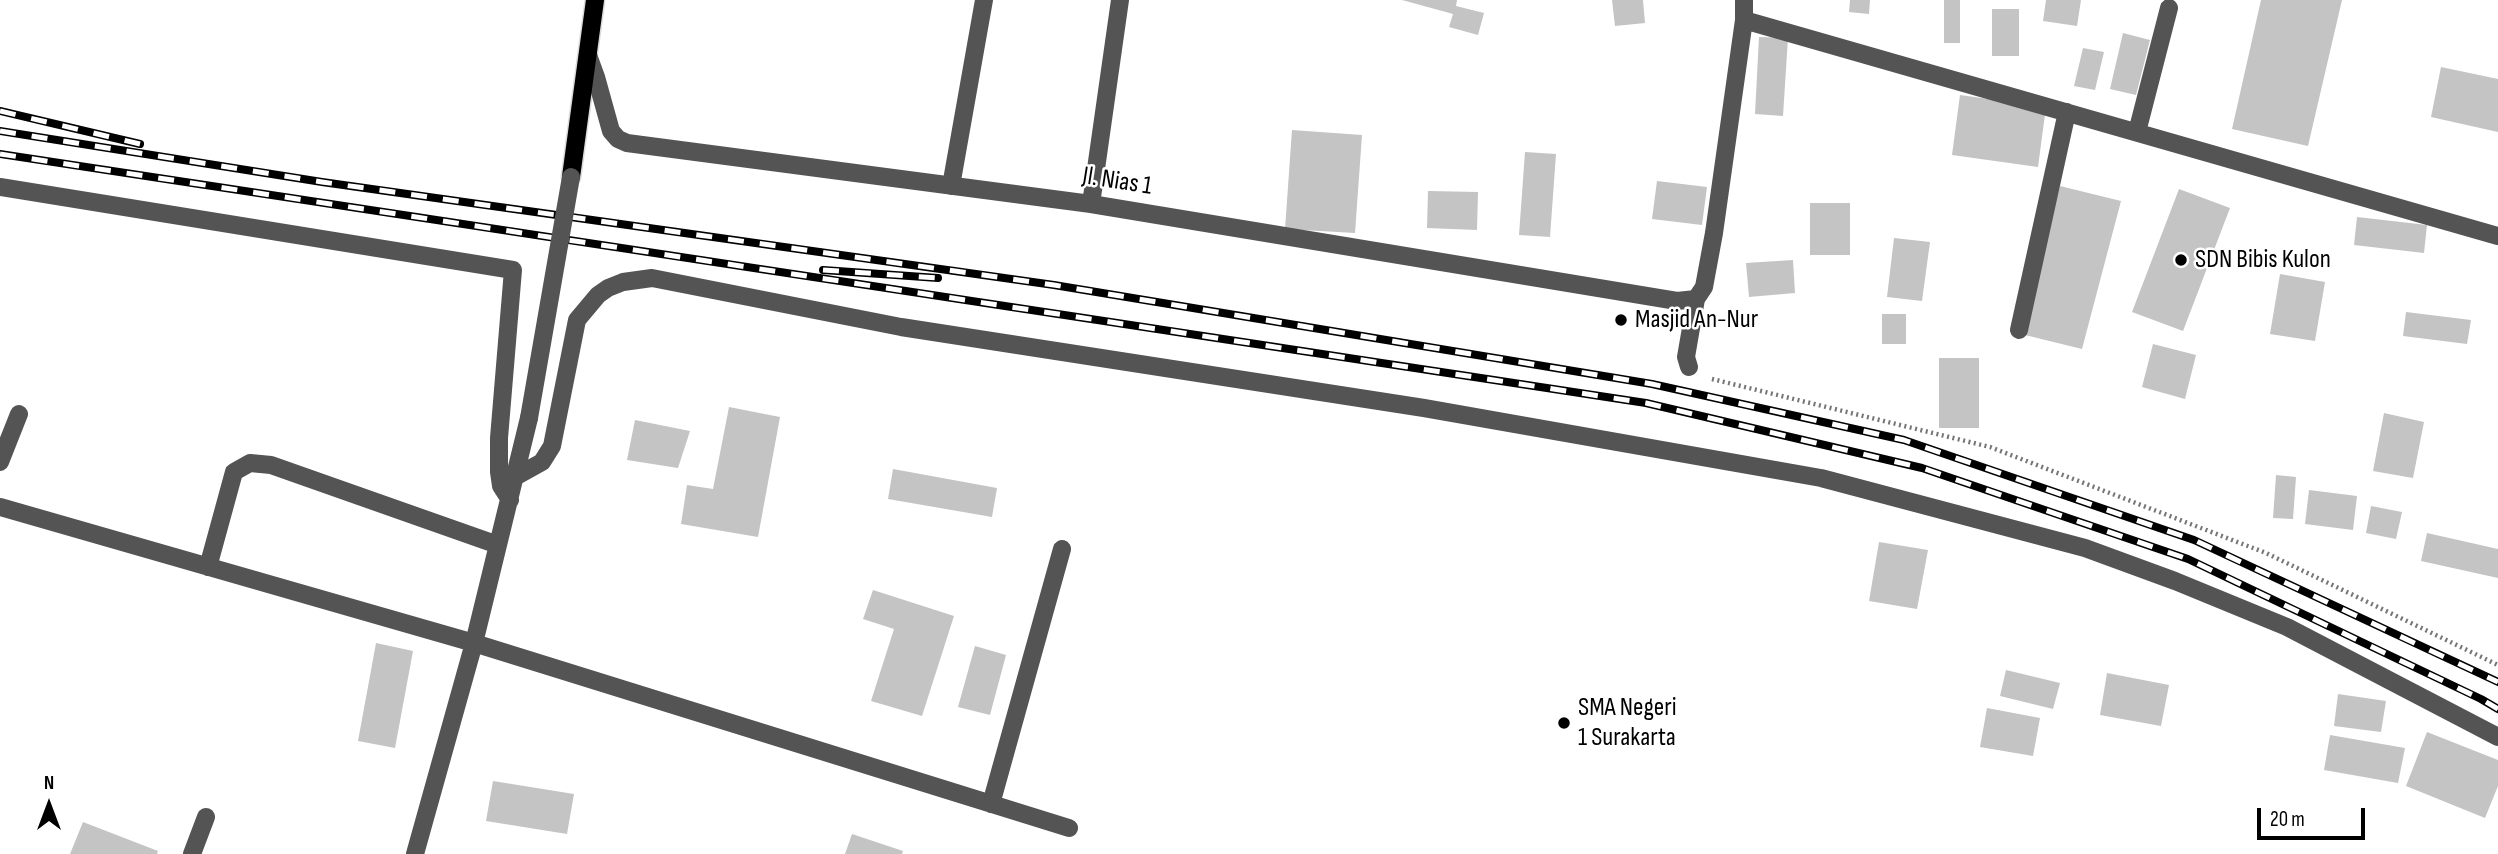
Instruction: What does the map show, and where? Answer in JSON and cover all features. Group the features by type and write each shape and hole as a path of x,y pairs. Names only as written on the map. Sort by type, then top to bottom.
{"main road":[{"path":"571,177 595,0"}],"street":[{"path":"951,186 984,0"},
{"path":"1091,204 1120,0"},
{"path":"1689,367 1686,357 1696,299 1704,287 1714,233 1744,20 1744,0"},
{"path":"2137,132 2169,8"},
{"path":"1744,20 2498,236"},
{"name":"Jl. Nias 1","path":"587,55 611,131 618,139 627,143 1091,204 1663,299 1696,299"},
{"path":"2019,330 2067,112"},
{"path":"415,854 474,643 529,418 571,177"},
{"path":"0,187 513,270 499,439 501,485 510,500"},
{"path":"515,477 542,462 552,446 578,320 593,300 608,288 623,282 652,278 901,327 1424,408 1834,482 2085,548 2175,581 2287,627 2498,737"},
{"path":"0,462 19,414"},
{"path":"208,567 234,472 250,464 271,465 498,545"},
{"path":"0,507 474,643 1069,828"},
{"path":"991,804 1062,549"},
{"path":"192,854 206,817"}],"path":[{"path":"1689,367 1714,380 1990,447 2266,554 2498,665"}],"building":[{"path":"1402,0 1457,0 1456,6 1484,13 1478,35 1449,27 1453,14"},
{"path":"1612,0 1643,0 1645,23 1615,26"},
{"path":"1850,0 1870,0 1869,14 1849,12"},
{"path":"1944,0 1960,0 1960,43 1944,43"},
{"path":"2046,0 2081,0 2077,26 2043,21"},
{"path":"2261,0 2342,0 2308,146 2232,129"},
{"path":"1992,9 2019,9 2019,56 1992,56"},
{"path":"2123,33 2150,40 2136,95 2110,89"},
{"path":"1759,37 1788,38 1783,116 1755,114"},
{"path":"2083,48 2104,52 2095,90 2074,86"},
{"path":"2441,67 2498,79 2498,132 2431,117"},
{"path":"1960,95 2046,107 2038,167 1952,155"},
{"path":"1292,130 1362,135 1355,233 1285,229"},
{"path":"1525,152 1556,154 1550,237 1519,235"},
{"path":"1657,181 1707,187 1702,225 1652,219"},
{"path":"2060,186 2121,201 2082,349 2021,334"},
{"name":"SDN Bibis Kulon","path":"2179,189 2230,208 2183,331 2132,312"},
{"path":"1428,191 1478,192 1477,230 1427,228"},
{"path":"1810,203 1850,203 1850,255 1810,255"},
{"path":"2357,217 2427,225 2424,253 2354,245"},
{"path":"1894,238 1930,242 1922,301 1887,297"},
{"path":"1793,260 1795,293 1749,297 1746,263"},
{"path":"2280,274 2325,282 2315,341 2270,334"},
{"path":"2406,312 2471,320 2467,344 2403,336"},
{"path":"1882,314 1906,314 1906,344 1882,344"},
{"path":"2153,344 2196,355 2185,399 2142,387"},
{"path":"1939,358 1979,358 1979,428 1939,428"},
{"path":"729,407 780,417 758,537 681,524 687,485 713,489"},
{"path":"2384,413 2424,422 2413,478 2373,471"},
{"path":"635,420 690,431 678,468 627,460"},
{"path":"893,469 997,488 992,517 888,499"},
{"path":"2276,475 2296,477 2293,519 2273,518"},
{"path":"2309,490 2357,496 2353,530 2305,524"},
{"path":"2371,506 2402,512 2396,539 2366,533"},
{"path":"2427,533 2498,549 2498,578 2421,561"},
{"path":"1879,542 1928,550 1917,609 1869,601"},
{"path":"873,590 954,616 922,716 871,701 894,629 863,619"},
{"path":"376,643 413,651 395,748 358,741"},
{"path":"975,646 1006,655 990,715 958,707"},
{"path":"2006,670 2060,683 2053,709 2000,696"},
{"path":"2107,673 2169,685 2161,726 2100,715"},
{"path":"2338,694 2386,701 2381,732 2334,726"},
{"path":"1987,708 2040,718 2033,756 1980,747"},
{"path":"2427,732 2498,760 2498,786 2485,818 2406,786"},
{"path":"2330,735 2405,748 2398,783 2324,770"},
{"path":"493,781 574,794 567,834 486,821"},
{"path":"83,822 158,851 157,854 70,854"},
{"path":"852,834 903,851 902,854 845,854"}],"railway":[{"path":"0,111 140,144"},
{"path":"0,131 322,182 1054,285 1652,384 1904,440 2194,540 2498,682"},
{"path":"0,154 1646,403 1922,468 2188,559 2498,709"},
{"path":"823,270 938,278"}],"place":[{"name":"SDN Bibis Kulon","path":"2181,260"},
{"name":"Masjid An-Nur","path":"1621,320"},
{"name":"SMA Negeri 1 Surakarta","path":"1564,723"}]}
